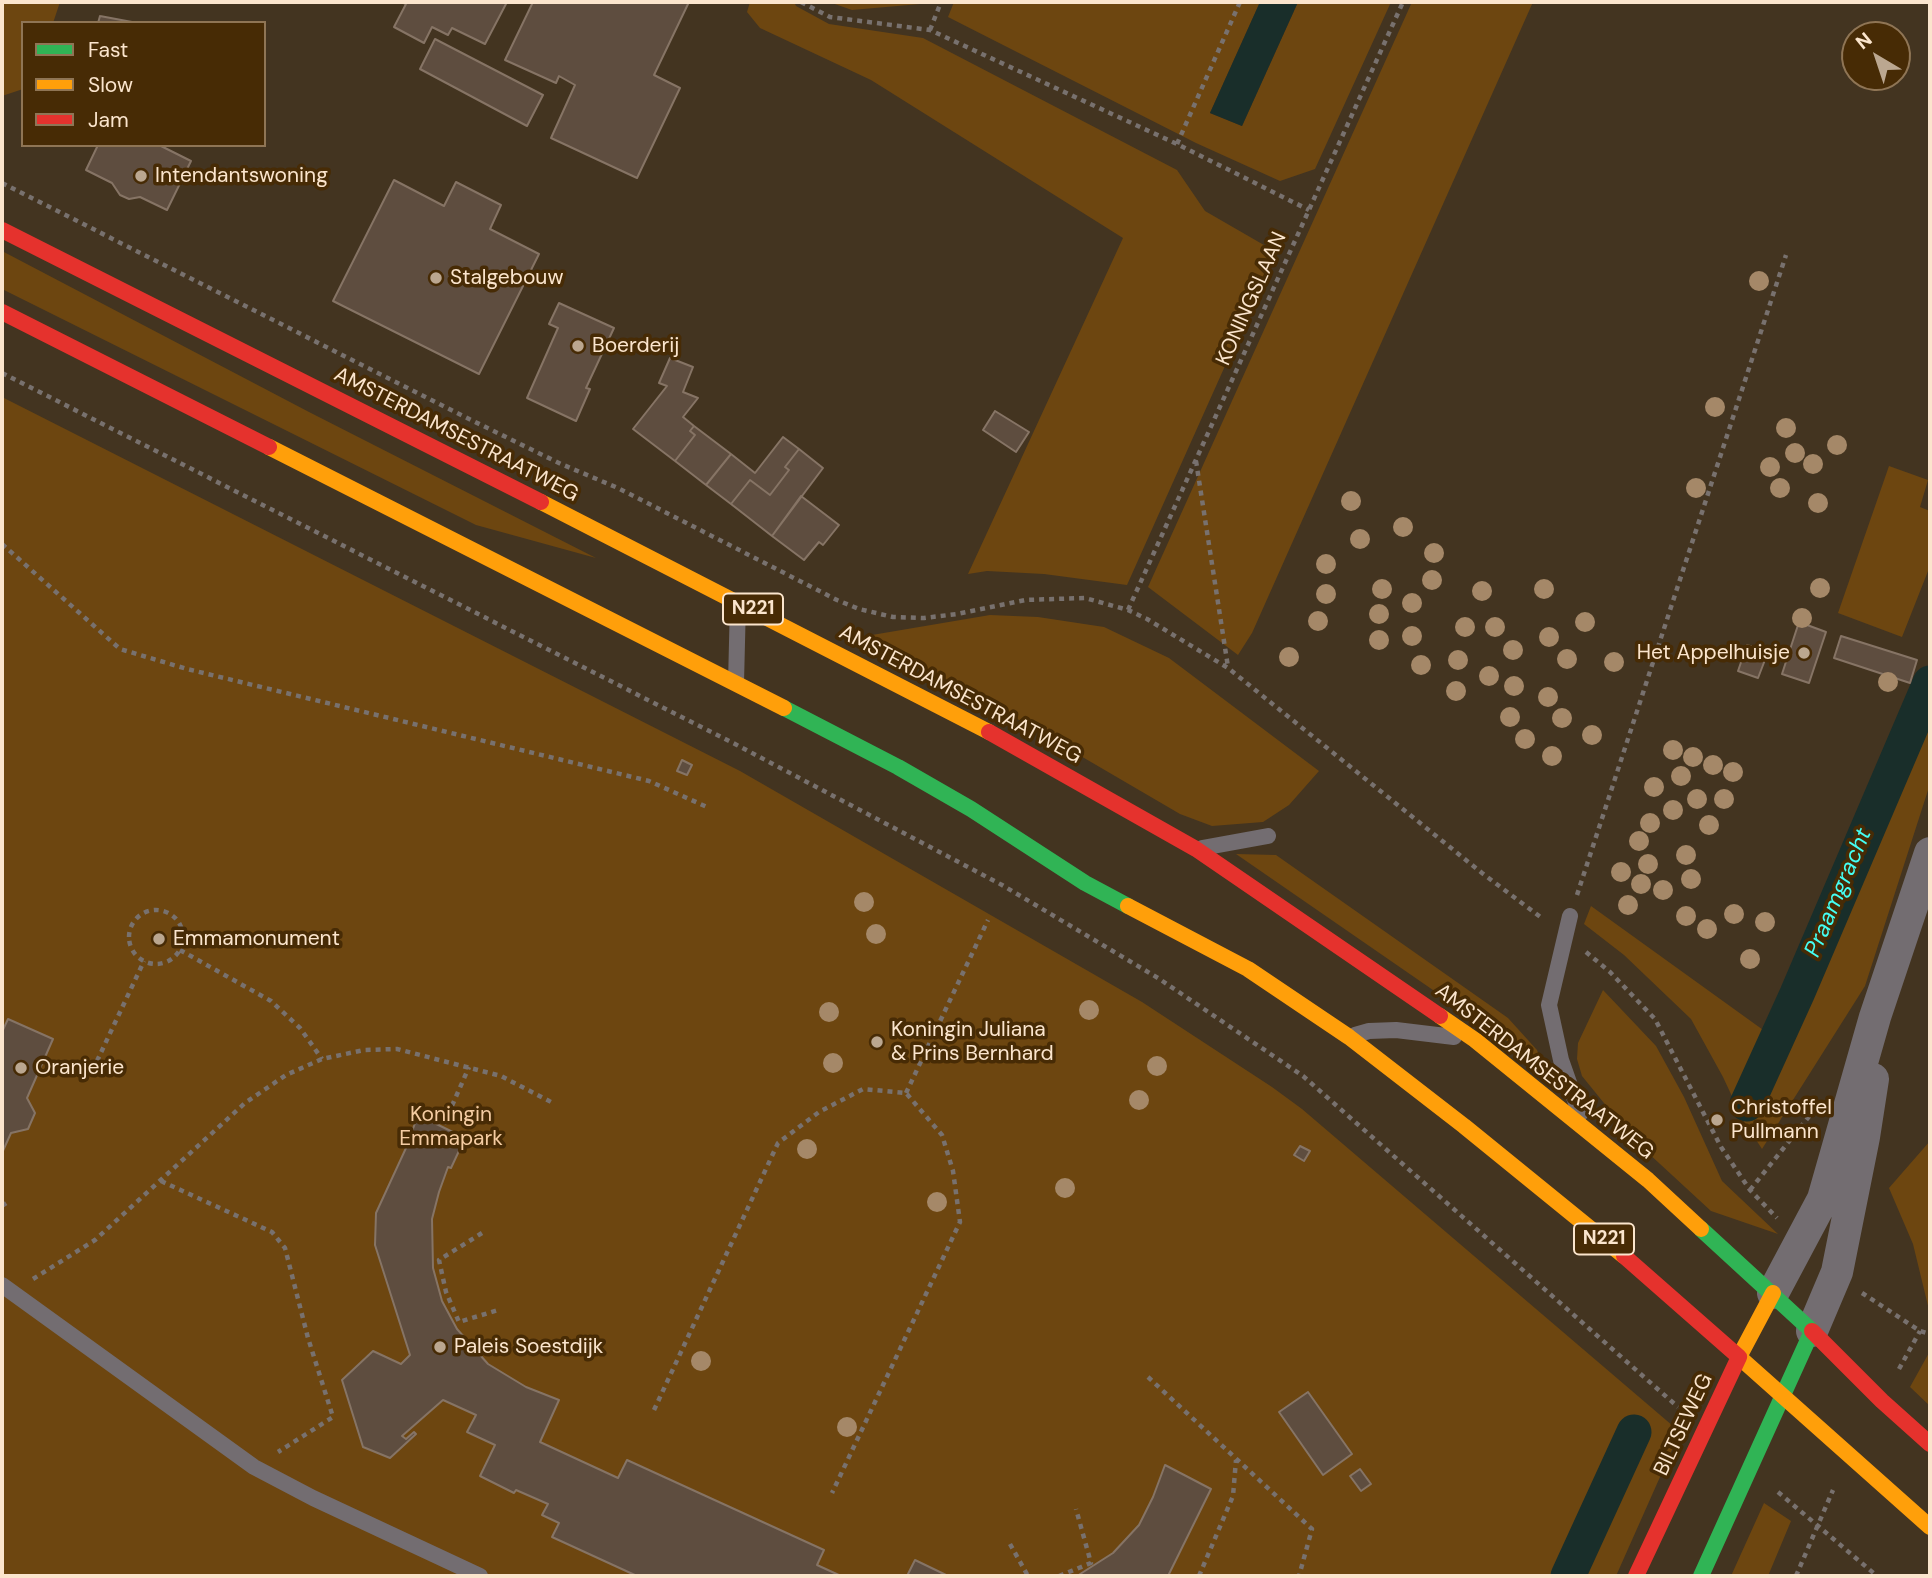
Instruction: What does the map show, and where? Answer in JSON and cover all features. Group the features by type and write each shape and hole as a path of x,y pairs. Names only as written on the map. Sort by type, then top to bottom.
{"main road":[{"name":"AMSTERDAMSESTRAATWEG","path":"2,230 973,723 1196,849 1475,1040 1586,1129 1658,1188 1773,1293 1882,1401 1930,1444"},
{"name":"N221","path":"2,312 898,767 971,809 1085,883 1248,969 1349,1037 1592,1228 1783,1398"},
{"name":"BILTSEWEG","path":"1636,1576 1739,1357 1773,1293"},
{"path":"1701,1576 1812,1331"},
{"path":"1783,1398 1930,1527"}],"street":[{"path":"1773,1293 1824,1199 1875,1017 1930,853"},
{"path":"1812,1331 1837,1272 1864,1137 1874,1071 1875,1017"}],"lane":[{"path":"736,683 738,602"},
{"path":"1196,849 1268,836"},
{"path":"1570,916 1549,1004 1560,1060 1586,1129"},
{"path":"1349,1037 1369,1031 1396,1030 1475,1040"},
{"path":"7,1289 254,1467 313,1498 480,1576"}],"path":[{"path":"801,2 830,16 930,30 1177,144 1310,210"},
{"path":"930,30 941,2"},
{"path":"1177,144 1240,2"},
{"name":"KONINGSLAAN","path":"2,183 463,416 561,464 618,488 859,609 893,617 924,618 1025,600 1085,598 1128,610 1403,2"},
{"path":"1570,916 1786,255"},
{"path":"2,373 747,750 1002,885 1158,978 1303,1076 1705,1430"},
{"path":"1196,460 1228,668"},
{"path":"2,544 121,649 187,669 649,781 707,807"},
{"path":"149,910 166,911 180,923 183,941 180,950 166,962 156,964 144,961 133,952 129,935 135,919 149,910"},
{"path":"906,1093 988,920"},
{"path":"180,950 271,1001 300,1028 322,1059"},
{"path":"97,1061 144,961"},
{"path":"7,1289 95,1240 245,1103 286,1075 322,1059 364,1050 397,1049 501,1076 553,1103"},
{"path":"444,1124 469,1067"},
{"path":"654,1410 778,1143 820,1112 863,1089 906,1093 942,1135 953,1171 960,1222 832,1493"},
{"path":"161,1181 272,1232 285,1248 308,1338 333,1417 254,1467"},
{"path":"2,1206 8,1202"},
{"path":"482,1233 439,1260 446,1292 459,1322 498,1310"},
{"path":"1920,1331 1930,1334"},
{"path":"1148,1377 1312,1529 1299,1576"},
{"path":"1199,1576 1233,1496 1236,1459"},
{"path":"1750,1468 1877,1576"},
{"path":"1059,1576 1091,1563 1076,1509"},
{"path":"1796,1576 1818,1527"},
{"path":"1010,1544 1028,1576"}],"green space":[{"path":"2,2 60,2 54,21 21,21 21,90 2,96"},
{"path":"750,2 794,2 796,6 829,24 923,38 1177,170 1205,211 1276,252 1127,585 1044,574 987,571 968,574 1123,238 871,80 760,28 747,12"},
{"path":"829,2 921,2 852,10"},
{"path":"954,2 1260,2 1210,113 1242,126 1298,2 1391,2 1315,169 1280,181 1196,143 948,17"},
{"path":"1412,2 1533,2 1252,633 1238,655 1148,587"},
{"path":"2,251 596,558 476,525 2,289"},
{"name":"Koningin Emmapark","path":"2,397 740,771 1142,1002 1272,1087 1302,1109 1680,1432 1616,1576 2,1576"},
{"path":"1889,466 1928,480 1920,507 1930,511 1930,566 1902,637 1838,613"},
{"path":"990,615 1038,617 1104,627 1169,658 1319,771 1289,805 1263,822 1212,826 1180,814 990,703 866,636"},
{"path":"1930,720 1930,784 1865,986 1762,1149 1743,1120 1691,1019 1624,955 1584,924 1591,906 1784,1045"},
{"path":"1236,854 1276,855 1508,1018 1537,1050 1543,1066"},
{"path":"1603,990 1656,1046 1684,1097 1722,1181 1778,1234 1711,1211 1634,1140 1582,1076 1577,1059 1578,1043"},
{"path":"1930,1141 1930,1314 1913,1244 1889,1188"},
{"path":"1930,1351 1930,1406 1910,1387"},
{"path":"1764,1503 1791,1521 1768,1576 1731,1576"}],"water":[{"path":"1260,2 1298,2 1242,126 1210,113"}],"building":[{"path":"401,2 507,2 485,44 452,28 448,35 432,27 424,43 394,27 406,4"},
{"path":"533,2 689,2 654,75 680,88 637,178 551,138 575,85 559,76 556,83 505,60"},
{"path":"100,16 127,21 99,21"},
{"path":"435,39 543,95 527,126 420,69"},
{"name":"Intendantswoning","path":"97,147 163,147 191,161 167,210 140,197 129,199 120,195 112,183 86,170"},
{"name":"Stalgebouw","path":"394,180 444,206 456,182 501,205 490,229 539,254 479,374 333,301"},
{"name":"Boerderij","path":"559,303 614,328 586,388 590,389 576,421 527,398 558,328 549,324"},
{"path":"670,358 693,367 683,392 698,398 683,417 694,426 690,431 695,435 675,461 633,429 667,386 659,383"},
{"path":"995,411 1029,432 1016,452 983,430"},
{"path":"694,426 731,454 706,485 675,461 695,435 690,431"},
{"path":"783,437 799,449 785,467 789,470 770,495 750,480 731,504 706,485 731,454 755,473"},
{"path":"799,449 823,468 772,536 731,504 750,480 770,495 789,470 785,467"},
{"path":"801,496 839,525 823,545 819,542 804,560 772,536"},
{"name":"Het Appelhuisje","path":"1799,622 1826,632 1809,683 1782,674"},
{"path":"1841,636 1917,660 1910,683 1834,658"},
{"path":"1747,645 1768,652 1758,678 1738,671"},
{"path":"682,760 692,765 687,775 677,771"},
{"name":"Oranjerie","path":"8,1019 53,1039 27,1098 35,1113 28,1129 11,1133 2,1153 2,1032"},
{"name":"Paleis Soestdijk","path":"418,1115 465,1138 451,1168 448,1167 432,1219 433,1268 442,1301 457,1329 488,1364 526,1387 559,1400 540,1442 618,1478 627,1460 824,1550 817,1565 841,1576 637,1576 552,1537 559,1523 542,1515 548,1504 516,1490 514,1493 480,1476 495,1445 467,1432 476,1415 443,1400 402,1436 406,1439 414,1432 416,1434 390,1458 363,1447 342,1380 373,1351 401,1364 410,1355 375,1245 376,1213"},
{"path":"1300,1146 1310,1151 1304,1161 1294,1155"},
{"path":"1308,1392 1352,1454 1323,1475 1279,1412"},
{"path":"1165,1465 1211,1489 1168,1576 1077,1576 1113,1553 1139,1525"},
{"path":"1360,1469 1371,1484 1361,1491 1350,1476"},
{"path":"915,1560 944,1574 948,1576 907,1576"}],"waterway":[{"name":"Praamgracht","path":"1747,1104 1930,683"},
{"name":"Praamgracht","path":"1568,1576 1634,1432"}],"traffic: fast":[{"path":"784,708 898,767 971,809 1085,883 1128,906"},
{"path":"1701,1229 1812,1331 1701,1576"}],"traffic: slow":[{"path":"269,447 784,708"},
{"path":"541,502 989,732"},
{"path":"1128,906 1248,969 1349,1037 1624,1256"},
{"path":"1440,1016 1475,1040 1648,1180 1701,1229"},
{"path":"1773,1293 1739,1357 1930,1527"}],"traffic: jam":[{"path":"2,230 541,502"},
{"path":"2,312 269,447"},
{"path":"989,732 1196,849 1440,1016"},
{"path":"1624,1256 1739,1357 1636,1576"},
{"path":"1812,1331 1882,1401 1930,1444"}],"place":[{"name":"Intendantswoning","path":"141,176"},
{"name":"Stalgebouw","path":"436,278"},
{"name":"Boerderij","path":"578,346"},
{"name":"Het Appelhuisje","path":"1804,653"},
{"name":"Emmamonument","path":"159,939"},
{"name":"Koningin Juliana & Prins Bernhard","path":"877,1042"},
{"name":"Oranjerie","path":"21,1068"},
{"name":"Christoffel Pullmann","path":"1717,1120"},
{"name":"Paleis Soestdijk","path":"440,1347"}]}
